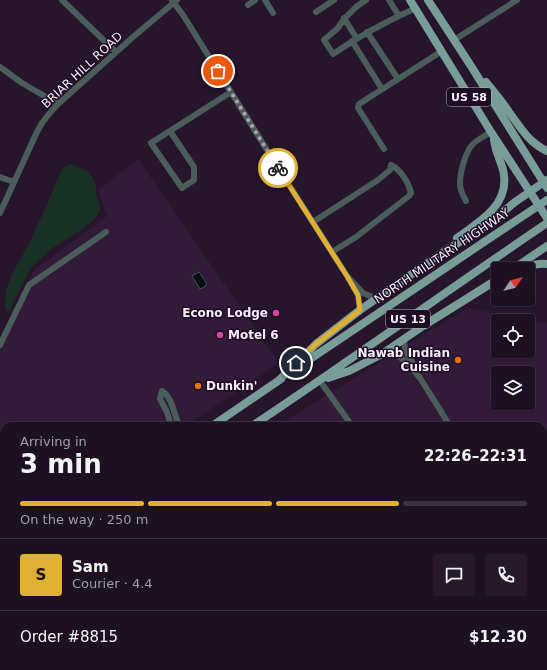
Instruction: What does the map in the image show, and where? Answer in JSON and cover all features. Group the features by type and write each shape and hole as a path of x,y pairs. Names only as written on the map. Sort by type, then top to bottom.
{"main road":[{"name":"US 58","path":"410,0 491,132 547,218"},
{"name":"US 58","path":"428,0 546,184"},
{"path":"471,66 498,96 529,139 539,148 547,151"},
{"path":"416,271 497,206 504,190 505,182 491,132"},
{"path":"278,381 316,344 360,310 445,251 487,225 515,202 546,184"},
{"name":"NORTH MILITARY HIGHWAY","path":"218,422 547,200"},
{"name":"US 13","path":"258,422 320,381 496,257 547,223"},
{"path":"523,262 547,246"},
{"path":"535,264 547,264"},
{"path":"320,381 349,371 391,349 426,324 464,302 491,284"}],"street":[{"path":"62,0 116,52"},
{"path":"248,5 255,0"},
{"path":"265,0 274,13"},
{"path":"316,12 334,0"},
{"path":"366,0 344,18 338,28 324,40 333,54 367,32 416,8"},
{"path":"389,0 399,16"},
{"path":"454,40 517,0"},
{"path":"174,1 347,276 358,295 360,310"},
{"name":"BRIAR HILL ROAD","path":"0,213 42,124 49,114 58,104 174,1"},
{"path":"344,18 354,40 382,89"},
{"path":"367,32 398,79"},
{"path":"384,149 358,108 359,104 442,51"},
{"path":"0,67 22,83 58,104"},
{"path":"170,131 194,167 194,180 182,188 151,143 231,92"},
{"path":"466,201 461,191 460,183 465,157 472,145 491,132"},
{"path":"313,222 378,180 390,170 391,166 396,168 401,174 410,190 411,193 409,196 356,237 332,252"},
{"path":"0,177 14,182"},
{"path":"0,345 29,285 106,232"},
{"path":"347,276 363,293 377,299"},
{"path":"404,340 405,350 420,378 448,422"},
{"path":"391,349 411,367 420,378"},
{"path":"320,381 349,422"},
{"path":"170,422 167,412 160,399 162,391 166,394 172,404 178,422"}],"shaded area":[{"path":"138,159 279,363 192,422 0,422 0,338 35,269 107,216 98,190"},
{"path":"199,272 207,284 200,289 192,276"},
{"path":"467,308 499,314 491,314 491,358 535,358 535,321 547,323 547,422 283,422"}],"green space":[{"path":"71,164 87,171 95,181 97,198 101,208 94,220 51,249 31,268 8,313 5,306 6,291 12,274 31,240 59,175 65,166"}],"way so far":[{"path":"218,71 278,168"}],"place":[{"name":"Econo Lodge","path":"276,313"},
{"name":"Motel 6","path":"220,335"},
{"name":"Nawab Indian Cuisine","path":"458,360"},
{"name":"Dunkin'","path":"198,386"}],"route":[{"path":"278,168 358,295 360,310 316,344 296,363"}]}
